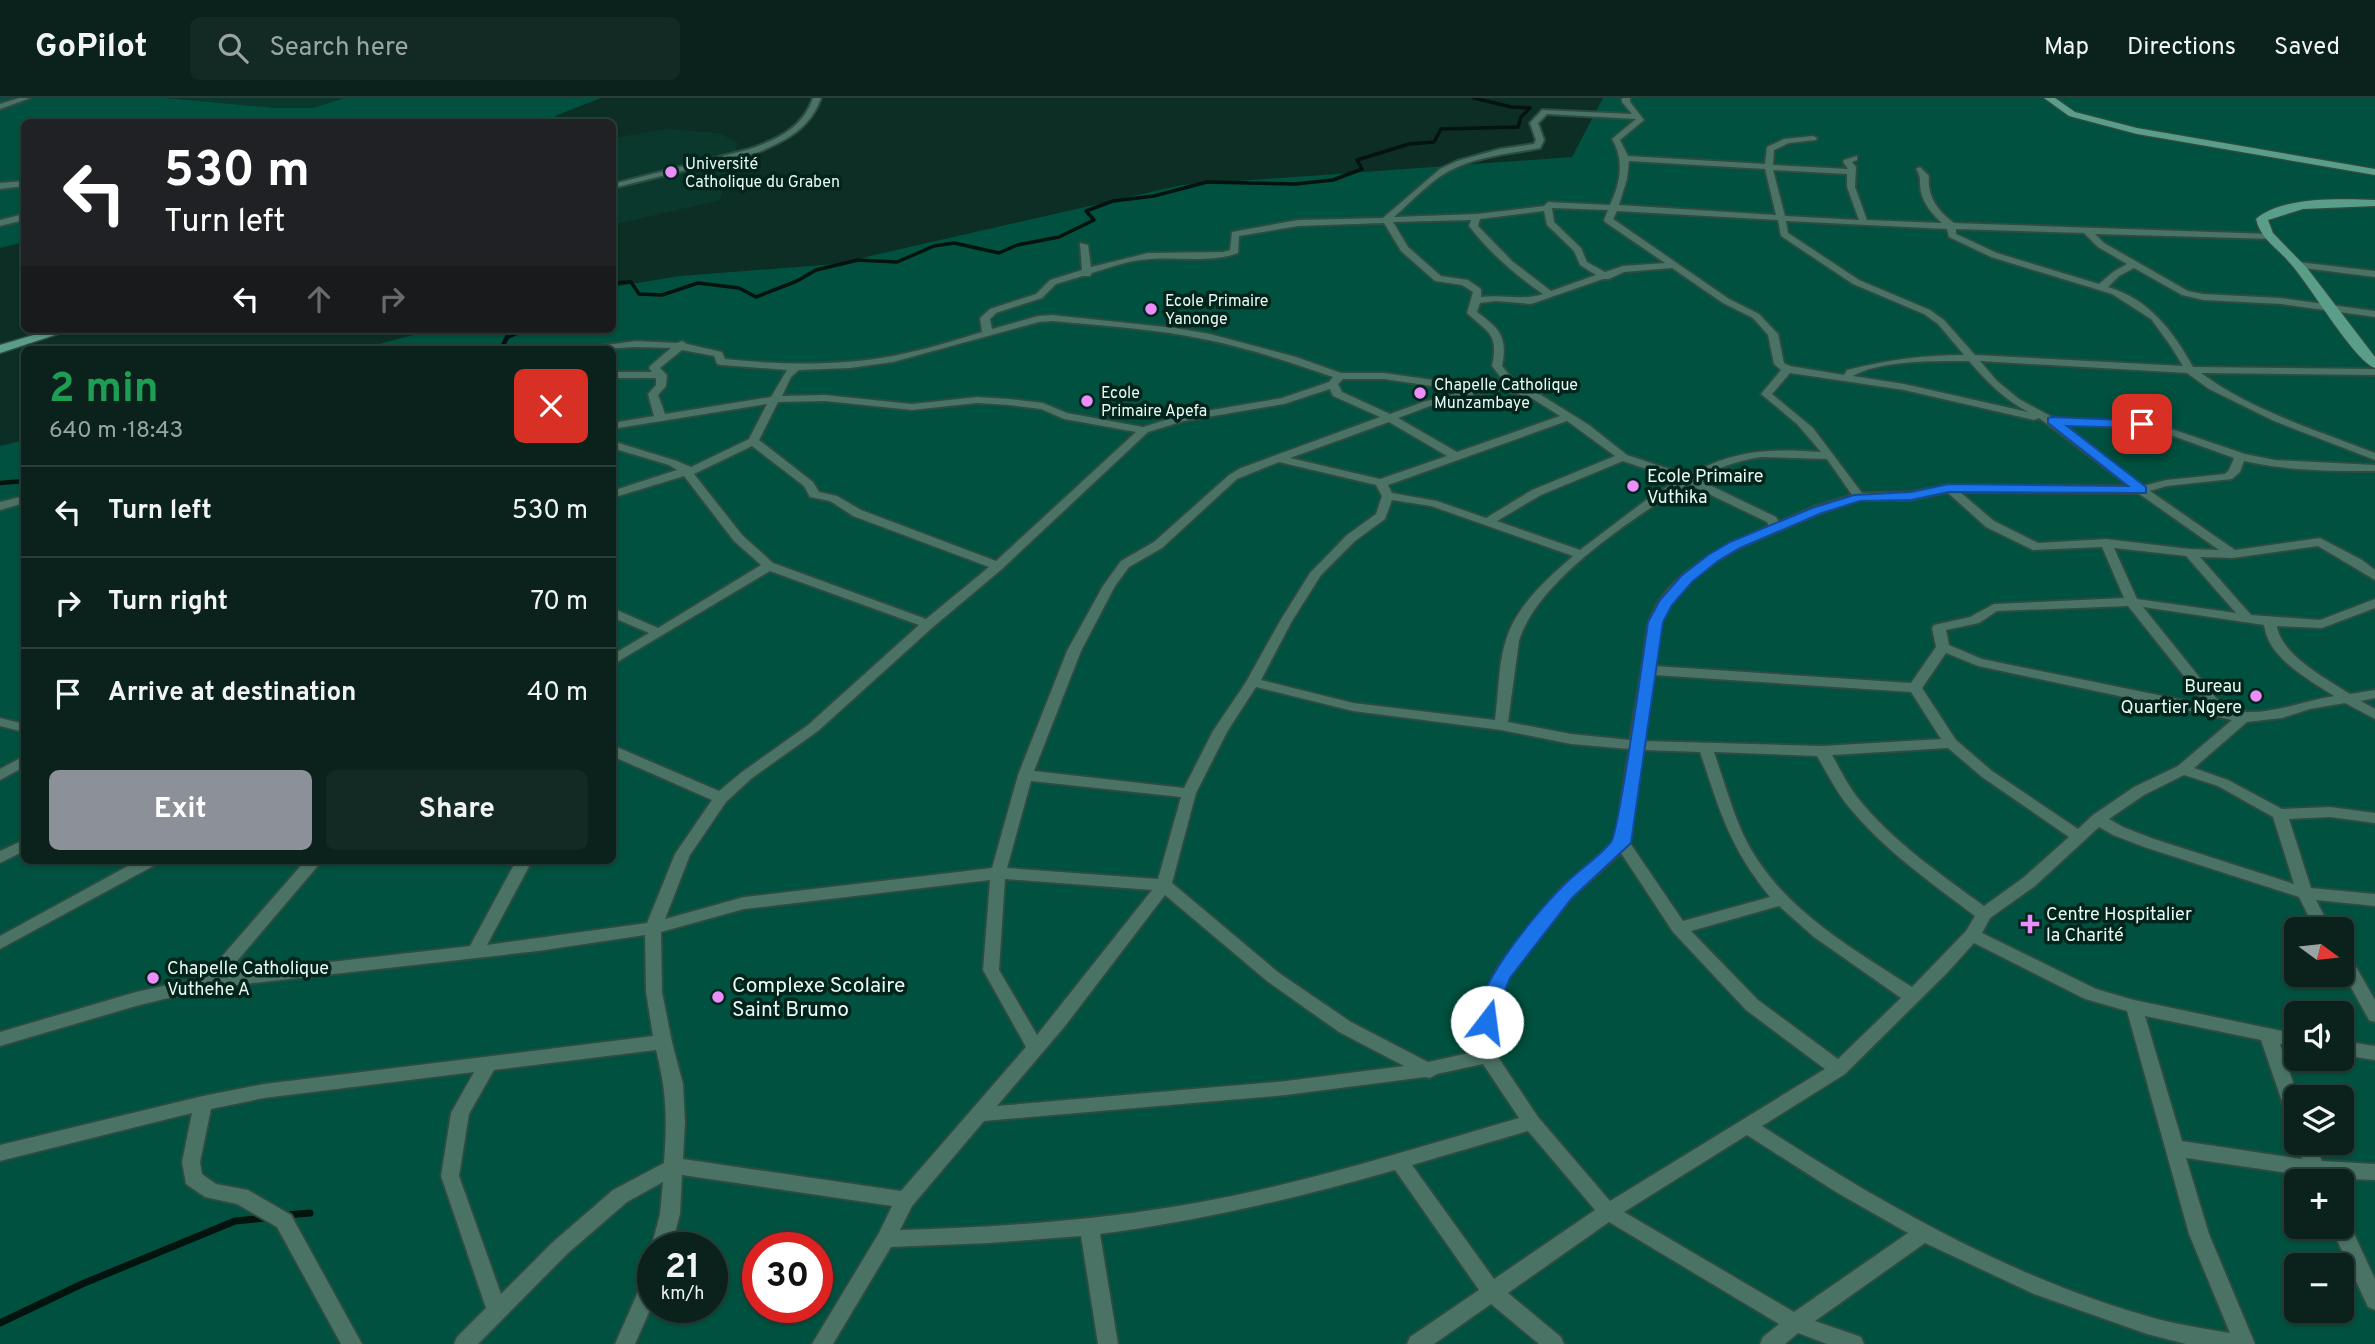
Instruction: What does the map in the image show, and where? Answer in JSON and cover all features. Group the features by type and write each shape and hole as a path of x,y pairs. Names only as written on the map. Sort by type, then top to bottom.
{"street":[{"path":"0,107 26,98"},
{"path":"616,184 771,144 803,124 814,109 817,98"},
{"path":"1626,98 1640,120 1616,139 1627,158 1614,208 1608,220 1726,301 1756,316 1773,334 1779,364 1787,369 1904,387 2052,421 2151,425 2193,437 2240,456 2315,468 2375,468"},
{"path":"2049,98 2072,114 2137,131 2375,172"},
{"path":"1386,219 1443,172 1460,163 1503,151 1537,146 1540,140 1534,123 1545,112 1638,117"},
{"path":"1813,138 1777,144 1770,149 1768,165 1783,219 1784,234 1856,282 1927,312 1941,322 1993,383 2015,401 2052,421 2141,490 2233,554"},
{"path":"1627,158 1851,172"},
{"path":"1854,158 1847,162 1852,167 1851,187 1864,223"},
{"path":"1920,169 1925,176 1924,183 1930,204 1938,217 1951,225"},
{"path":"0,186 21,184"},
{"path":"2375,203 2348,202 2277,211 2262,219 2263,226 2271,237 2298,265 2330,307 2347,335 2375,365"},
{"path":"987,332 985,318 993,312 1039,296 1053,282 1087,274 1125,260 1148,256 1224,256 1235,251 1235,234 1298,223 1477,217 1548,208 1548,205 1569,205 1864,223 2271,237"},
{"path":"1548,208 1550,223 1578,250 1583,262 1606,277"},
{"path":"1477,217 1474,226 1490,246 1518,272 1531,278 1550,294"},
{"path":"0,223 21,218"},
{"path":"1386,219 1404,249 1420,265 1438,279 1465,282 1478,291 1478,300 1472,313 1496,331 1501,350 1497,366 1516,390"},
{"path":"1951,225 1952,235 1974,248 2126,298 2154,317 2175,344 2190,370 2213,387 2278,419 2375,457"},
{"path":"2086,230 2101,245 2185,293 2375,314"},
{"path":"1083,245 1087,274"},
{"path":"2102,288 2116,274 2135,263"},
{"path":"1478,300 1496,298 1524,301 1606,277 1623,269 1675,265"},
{"path":"2298,265 2375,274"},
{"path":"605,346 623,342 682,344 718,354 721,362 795,368 895,358 987,332 1052,318 1175,331 1292,359 1337,380"},
{"path":"0,340 23,333"},
{"path":"0,349 54,333"},
{"path":"662,375 654,368 682,344"},
{"path":"1847,379 1851,372 1870,367 1931,359 2190,370 2375,372"},
{"path":"616,494 695,470 752,441 787,375 795,368"},
{"path":"1787,369 1766,394 1780,408 1800,421 1830,456 1859,497"},
{"path":"616,375 662,375"},
{"path":"660,416 653,394 661,386 662,375"},
{"path":"665,1232 675,1166 674,1084 654,992 653,928 683,854 721,798 747,775 813,728 928,624 998,566 1144,430 1182,418 1284,401 1337,380 1384,376 1483,390"},
{"path":"1337,380 1337,394 1392,419 1456,456"},
{"path":"1035,1048 991,970 998,873 1025,775 1074,651 1109,586 1125,564 1158,545 1233,477 1277,458 1392,419 1427,404 1498,385 1537,397 1585,427 1623,457 1689,480 1772,520 1776,529"},
{"path":"616,425 775,399 825,398 912,407 977,400 1009,402 1043,406 1064,416 1144,430"},
{"path":"1277,458 1381,483 1567,417"},
{"path":"752,441 810,484 814,495 833,498 857,513 998,566"},
{"path":"616,445 662,459 686,471 738,538 769,566 928,624"},
{"path":"1501,725 1516,628 1538,596 1629,516 1714,464 1740,457 1776,454 1830,456"},
{"path":"1854,1344 1795,1323 1608,1212 1532,1122 1487,1056 1485,1039 1489,1005 1502,974 1566,893 1622,843 1656,622 1665,603 1686,579 1713,558 1735,545 1817,510 1859,497 1911,496 1949,488 2141,490 2166,483 2228,477 2234,472 2240,456"},
{"path":"1488,522 1543,488 1623,457"},
{"path":"822,1344 886,1239 905,1200 1035,1048 1164,884 1189,793 1220,731 1253,682 1316,573 1351,538 1381,516 1388,496 1381,483"},
{"path":"1949,488 1990,524 2037,547 2106,542 2190,553 2233,554 2320,542 2358,563 2375,576"},
{"path":"1388,496 1433,503 1582,555"},
{"path":"0,506 21,501"},
{"path":"2106,542 2132,602 2220,712"},
{"path":"2190,553 2245,616"},
{"path":"616,658 769,566"},
{"path":"1915,688 1943,647 1939,628 1974,620 1994,608 2132,602 2245,616 2270,622 2322,624 2337,621 2375,603"},
{"path":"616,614 657,632"},
{"path":"2270,622 2273,639 2290,657 2347,699 2375,715"},
{"path":"1943,647 1978,662 2243,718 2281,714 2308,705 2375,694"},
{"path":"1647,670 1915,688"},
{"path":"1253,682 1353,707 1501,725 1571,739 1635,746 1822,751 1951,743"},
{"path":"1915,688 1951,743 1987,774 2079,837"},
{"path":"1417,1344 1608,1212 1839,1069 1913,998 1972,935 1984,914 2029,882 2098,819 2139,791 2183,769 2243,718"},
{"path":"2,722 21,727"},
{"path":"1706,749 1743,849 1779,900 1828,939 1913,998"},
{"path":"1822,751 1853,802 1879,829 1914,861 1984,914"},
{"path":"616,752 721,798"},
{"path":"0,775 21,763"},
{"path":"2183,769 2223,783 2280,814 2330,812 2375,818"},
{"path":"1025,775 1189,793"},
{"path":"2280,814 2305,893 2317,917"},
{"path":"2098,819 2118,831 2305,893 2375,900"},
{"path":"1622,843 1679,928 1752,1005 1839,1069"},
{"path":"0,858 21,847"},
{"path":"0,943 145,864"},
{"path":"209,982 311,864"},
{"path":"475,952 522,864"},
{"path":"0,1039 136,999 209,982 538,946 653,928 744,903 998,873 1164,884 1273,977 1345,1027 1430,1071"},
{"path":"1679,928 1779,900"},
{"path":"1972,935 2091,994 2134,1007 2284,1039"},
{"path":"2354,978 2375,1014"},
{"path":"2134,1007 2199,1234 2245,1344"},
{"path":"2268,1036 2285,1085"},
{"path":"0,1153 203,1103 326,1082 663,1042"},
{"path":"2354,1050 2375,1053"},
{"path":"979,1114 1104,1107 1430,1071 1487,1056"},
{"path":"489,1062 460,1114 450,1176 497,1311"},
{"path":"203,1103 191,1162 193,1178 212,1191 241,1196 285,1223 352,1344"},
{"path":"886,1239 985,1237 1175,1214 1399,1161 1532,1122"},
{"path":"1748,1126 1812,1169 1922,1234 2077,1301 2149,1326 2236,1344"},
{"path":"2174,1148 2285,1169"},
{"path":"1399,1161 1492,1292 1554,1344"},
{"path":"464,1344 560,1248 620,1196 675,1166 905,1200"},
{"path":"2354,1173 2375,1172"},
{"path":"1089,1225 1108,1344"},
{"path":"1770,1344 1795,1323 1922,1234"},
{"path":"2347,1239 2375,1301"},
{"path":"625,1344 637,1317"}],"shaded area":[{"path":"0,98 166,98 276,108 313,108 344,98 601,98 555,116 556,119 21,119 21,243 0,248"},
{"path":"166,98 344,98 313,108 276,108"},
{"path":"1603,98 2375,98 2375,1344 0,1344 0,446 21,441 21,864 616,864 616,346 372,346 420,333 616,333 616,287 680,276 835,264 1182,185 1572,157"},
{"name":"Université Catholique du Graben","path":"665,129 719,133 738,143 720,200 616,224 616,137"}],"waterway":[{"path":"1474,98 1511,107 1529,108"},
{"path":"616,283 631,282 639,294 662,295 698,283 739,288 756,297 797,281 816,270 858,260 897,262 934,246 954,243 999,253 1017,245 1059,237 1094,220 1086,211 1113,201 1154,196 1207,182 1295,184 1333,180 1362,169 1357,160 1409,144 1434,142 1441,129 1518,127 1521,117 1530,108"},
{"path":"503,346 507,337 516,333"},
{"path":"0,483 21,481"},
{"path":"286,1215 310,1213"},
{"path":"0,1323 82,1284 235,1221 266,1218"}],"place":[{"name":"Université Catholique du Graben","path":"671,172"},
{"name":"Ecole Primaire Yanonge","path":"1151,309"},
{"name":"Chapelle Catholique Munzambaye","path":"1420,393"},
{"name":"Ecole Primaire Apefa","path":"1087,401"},
{"name":"Ecole Primaire Vuthika","path":"1633,486"},
{"name":"Bureau Quartier Ngere","path":"2256,696"},
{"name":"Centre Hospitalier la Charité","path":"2030,924"},
{"name":"Chapelle Catholique Vuthehe A","path":"153,978"},
{"name":"Complexe Scolaire Saint Brumo","path":"718,997"}],"route":[{"path":"1487,1022 1489,1005 1502,974 1566,893 1622,843 1624,815 1656,622 1665,603 1686,579 1735,545 1817,510 1859,497 1911,496 1949,488 2141,490 2052,421 2142,424"}]}
